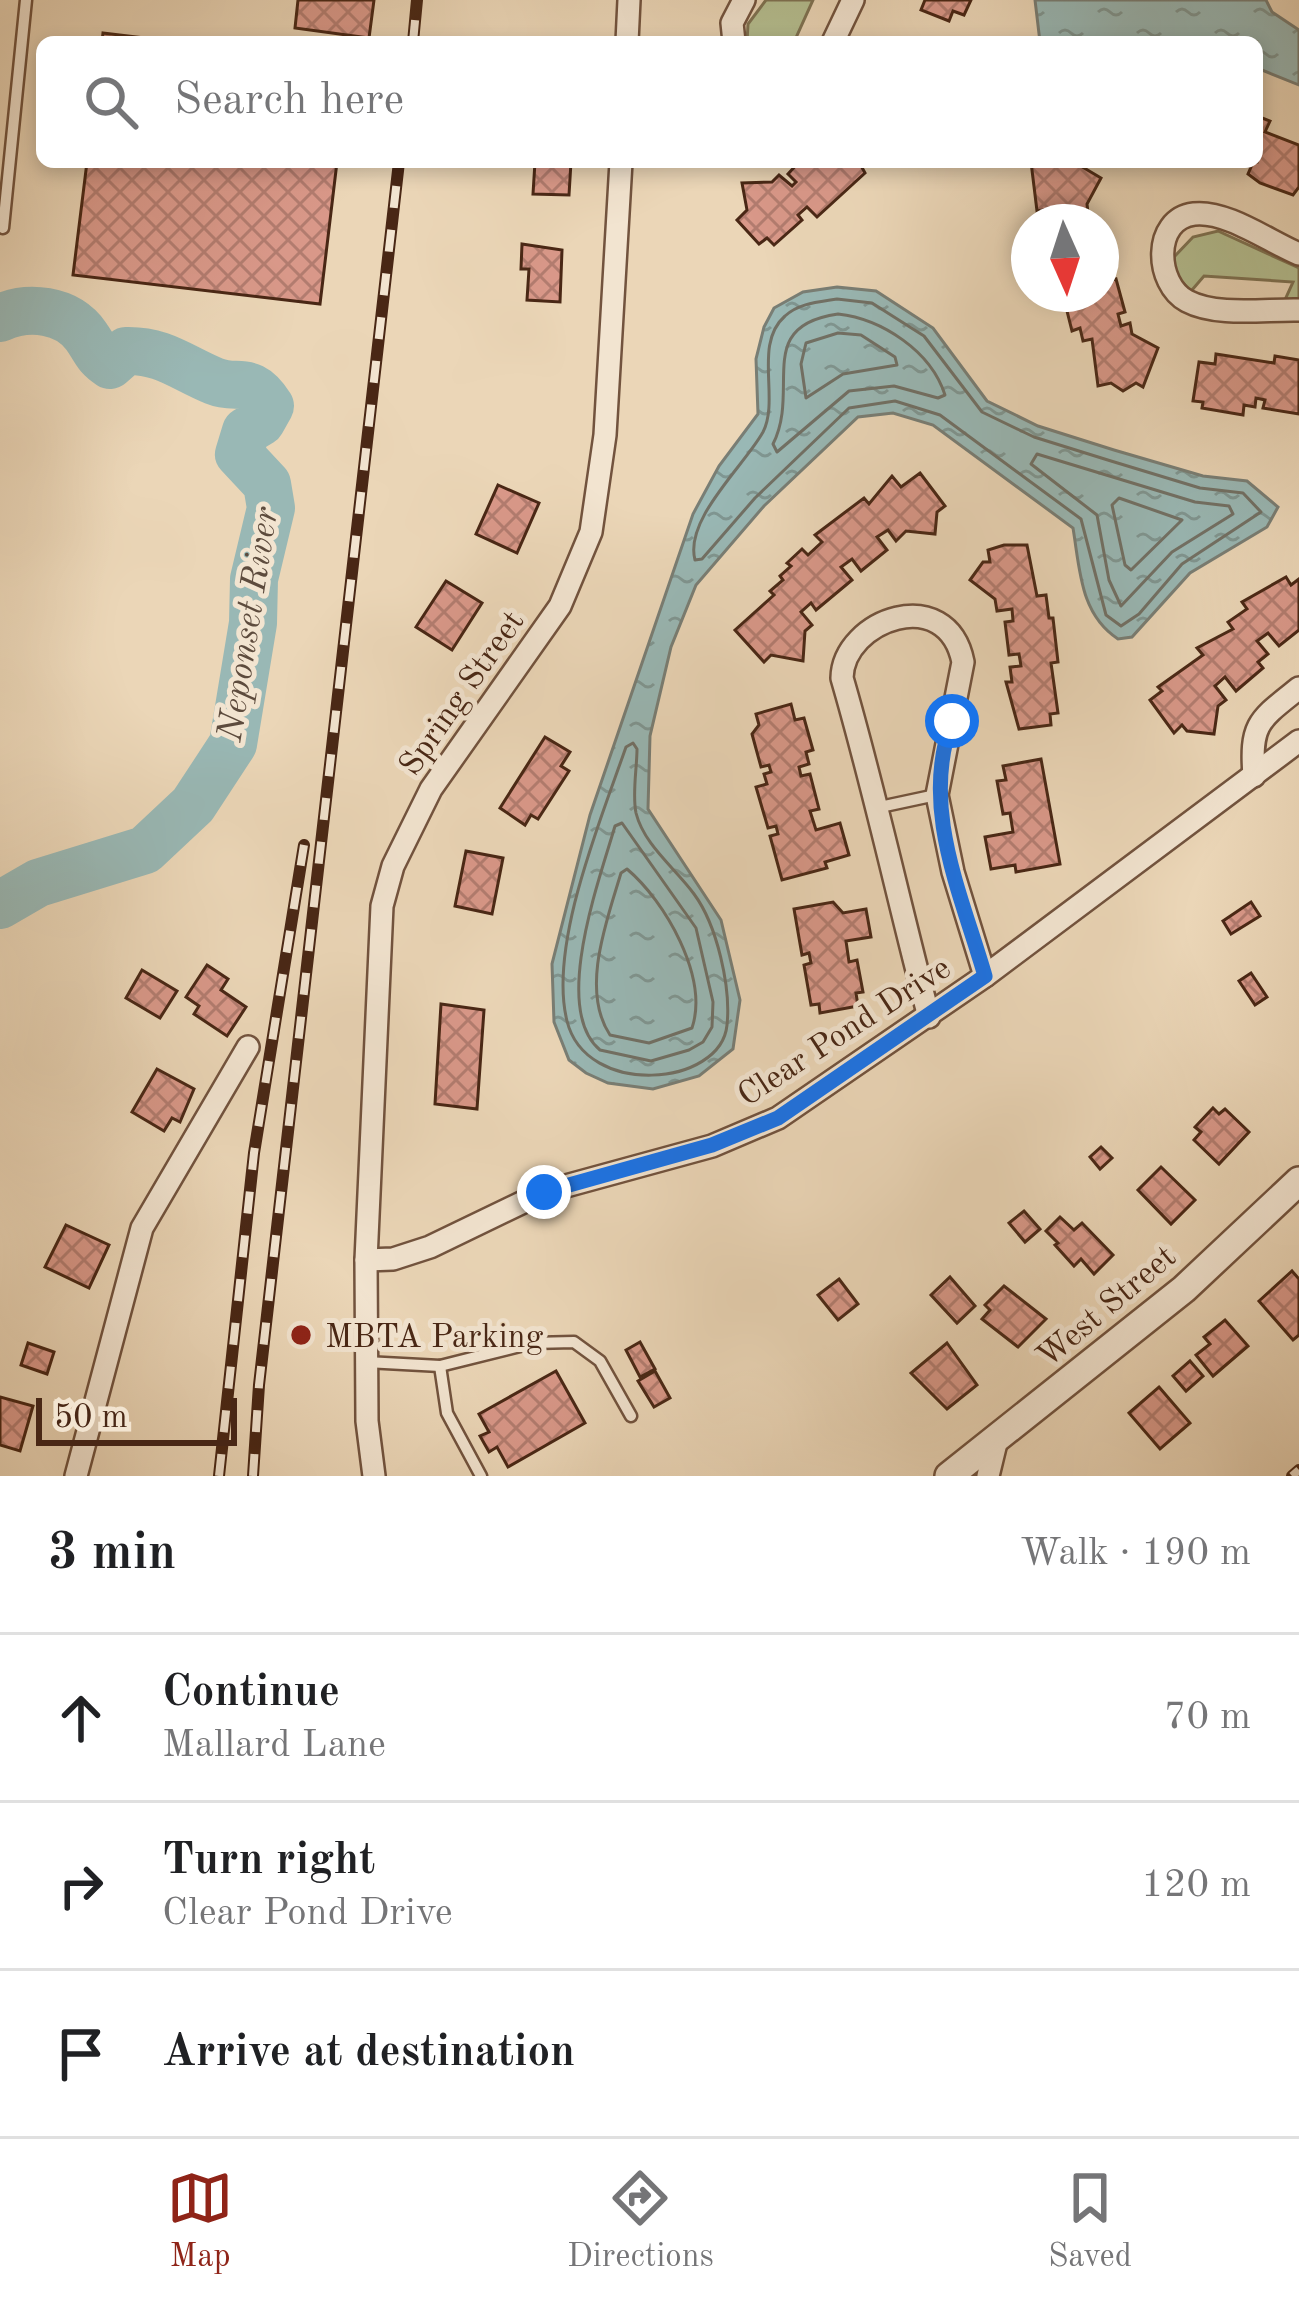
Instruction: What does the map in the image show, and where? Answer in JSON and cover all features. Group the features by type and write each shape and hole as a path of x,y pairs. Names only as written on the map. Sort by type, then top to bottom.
{"street":[{"path":"627,36 629,0"},
{"path":"733,36 732,22 744,0"},
{"path":"835,36 853,0"},
{"name":"Spring Street","path":"374,1476 366,1362 366,1260 382,906 393,866 430,789 560,606 591,532 604,435 621,168"},
{"path":"1299,254 1223,219 1197,213 1177,219 1164,238 1162,262 1170,287 1186,300 1208,308 1299,310"},
{"path":"928,1017 900,921 880,807 842,678 842,661 852,644 889,621 927,615 953,629 960,644 963,662 937,795 953,872 985,976"},
{"path":"1254,776 1251,742 1257,721 1299,688"},
{"name":"Clear Pond Drive","path":"366,1260 393,1259 430,1247 544,1192 745,1133 839,1080 1299,741"},
{"path":"76,1476 142,1228 248,1047"},
{"name":"West Street","path":"949,1476 1184,1289 1299,1180"},
{"path":"988,1476 996,1443"}],"lane":[{"path":"3,228 26,0"},
{"path":"880,807 937,795"},
{"path":"366,1362 440,1366 532,1343 574,1342 600,1360 631,1416"},
{"path":"440,1366 447,1413 482,1476"}],"green space":[{"path":"766,0 813,0 797,36 747,36 748,24"},
{"path":"1218,231 1299,268 1299,302 1284,302 1293,282 1204,276 1186,297 1185,285 1175,276 1174,257 1193,237"}],"water":[{"path":"1035,0 1266,0 1272,12 1299,30 1299,85 1263,70 1263,36 1039,36"},
{"path":"837,287 876,291 933,328 987,401 1038,426 1114,450 1203,476 1247,481 1278,507 1267,527 1190,573 1132,637 1118,639 1105,629 1089,604 1073,528 933,425 893,413 858,417 764,506 696,585 671,647 650,736 648,809 721,920 740,1000 733,1049 699,1076 653,1089 608,1083 569,1060 554,1022 552,964 590,815 693,514 719,466 758,414 756,359 764,327 774,308 803,292"}],"building":[{"path":"298,0 374,0 369,36 295,28"},
{"path":"925,0 971,0 964,15 953,11 949,21 921,10"},
{"path":"1263,118 1270,121 1265,132 1299,145 1299,187 1293,195 1248,174 1251,168 1263,168"},
{"path":"86,168 336,168 320,304 73,275"},
{"path":"535,168 571,168 569,195 533,194"},
{"path":"794,168 862,168 865,173 817,217 807,207 798,215 802,220 774,245 767,238 759,244 737,220 747,210 742,183 772,182 779,175 792,186 796,182 788,174"},
{"path":"1032,168 1084,168 1101,178 1087,204 1036,204"},
{"path":"522,244 562,250 560,302 527,300 529,269 521,269"},
{"path":"1119,290 1125,312 1118,314 1121,326 1130,323 1132,334 1158,348 1143,387 1136,383 1123,391 1111,383 1098,386 1092,339 1083,341 1080,328 1072,331 1067,312 1119,312"},
{"path":"1216,354 1274,363 1275,356 1299,360 1299,414 1263,408 1265,400 1256,398 1255,407 1244,405 1243,415 1202,408 1203,402 1193,401 1199,362 1215,364"},
{"path":"920,473 945,506 937,512 935,534 906,531 896,541 888,530 877,537 887,550 861,571 852,559 841,567 852,580 816,610 811,603 801,612 812,625 805,631 803,661 771,655 764,662 735,630 774,595 770,591 783,580 780,576 791,566 787,563 802,549 808,555 822,542 815,535 864,498 869,504 892,476 901,487"},
{"path":"498,485 539,503 517,553 476,534"},
{"path":"1027,545 1037,596 1046,595 1049,618 1053,618 1058,662 1051,663 1058,713 1050,714 1051,725 1019,729 1006,682 1012,682 1010,667 1021,666 1019,654 1009,655 1005,622 1013,621 1012,609 997,611 995,599 970,580 983,562 990,562 988,550"},
{"path":"1286,577 1291,585 1299,579 1299,630 1279,646 1268,633 1257,641 1268,654 1258,662 1263,668 1236,691 1225,677 1215,686 1226,700 1218,706 1214,734 1187,731 1182,725 1174,733 1150,700 1162,691 1158,687 1203,655 1197,648 1233,629 1228,622 1247,609 1242,602"},
{"path":"446,581 482,603 452,650 416,627"},
{"path":"791,704 795,720 804,718 813,750 806,752 809,764 799,767 801,776 810,774 819,809 810,811 816,830 840,823 849,855 825,862 827,868 782,880 770,836 778,834 776,826 768,828 756,787 767,784 764,774 771,772 769,765 761,767 752,734 759,725 756,714"},
{"path":"545,737 570,752 561,766 569,771 538,819 531,815 525,825 500,808"},
{"path":"1041,759 1060,864 1016,872 1015,865 991,869 985,837 1013,832 1010,813 1003,814 997,781 1006,780 1003,766"},
{"path":"466,851 503,858 492,914 455,906"},
{"path":"833,902 843,913 866,909 871,937 846,941 849,962 857,960 863,992 856,993 858,1006 820,1013 819,1004 811,1005 804,965 811,963 809,953 802,955 794,909"},
{"path":"1251,902 1260,916 1231,934 1223,921"},
{"path":"207,965 228,979 221,990 246,1007 227,1036 194,1014 199,1006 186,997"},
{"path":"142,970 177,991 160,1018 126,998"},
{"path":"1251,973 1267,997 1255,1005 1239,981"},
{"path":"441,1004 484,1010 477,1109 435,1104"},
{"path":"157,1069 194,1089 180,1122 172,1118 164,1131 132,1112"},
{"path":"1213,1108 1219,1114 1225,1109 1249,1132 1219,1164 1194,1140 1201,1132 1195,1127"},
{"path":"1101,1147 1112,1158 1100,1169 1090,1157"},
{"path":"1161,1167 1195,1200 1171,1224 1138,1190"},
{"path":"1024,1211 1040,1229 1025,1242 1009,1223"},
{"path":"1060,1217 1074,1230 1082,1223 1113,1255 1094,1274 1081,1259 1074,1266 1046,1231"},
{"path":"66,1225 109,1245 89,1288 45,1267"},
{"path":"1292,1271 1299,1279 1299,1335 1293,1340 1259,1301"},
{"path":"950,1277 975,1306 957,1323 931,1295"},
{"path":"839,1279 858,1304 838,1320 818,1295"},
{"path":"1004,1286 1046,1319 1018,1347 982,1319 990,1310 985,1305"},
{"path":"1225,1320 1248,1346 1213,1376 1196,1355 1210,1344 1204,1337"},
{"path":"640,1342 655,1369 640,1377 626,1350"},
{"path":"28,1343 54,1352 47,1374 21,1365"},
{"path":"947,1343 977,1385 947,1409 911,1373"},
{"path":"1190,1361 1203,1376 1186,1391 1173,1376"},
{"path":"556,1371 585,1423 508,1467 497,1447 489,1452 480,1436 489,1432 479,1414"},
{"path":"655,1371 670,1398 654,1407 638,1381"},
{"path":"1159,1387 1190,1423 1160,1449 1129,1413"},
{"path":"0,1397 33,1406 20,1451 0,1445"}],"waterway":[{"name":"Neponset River","path":"0,318 35,311 58,315 78,327 110,365 126,351 151,353 222,384 256,390 270,406 261,422 246,431 239,454 267,484 271,508 254,579 253,623 233,744 193,805 145,850 38,883 0,905"}],"railway":[{"path":"414,36 417,0"},
{"path":"253,1476 259,1385 398,168"},
{"path":"219,1476 254,1153 304,845"},
{"path":"1292,1476 1299,1470"}],"place":[{"name":"MBTA Parking","path":"301,1335"}],"route":[{"path":"544,1192 712,1145 778,1118 985,976 953,872 937,795 942,747 952,721"}]}
